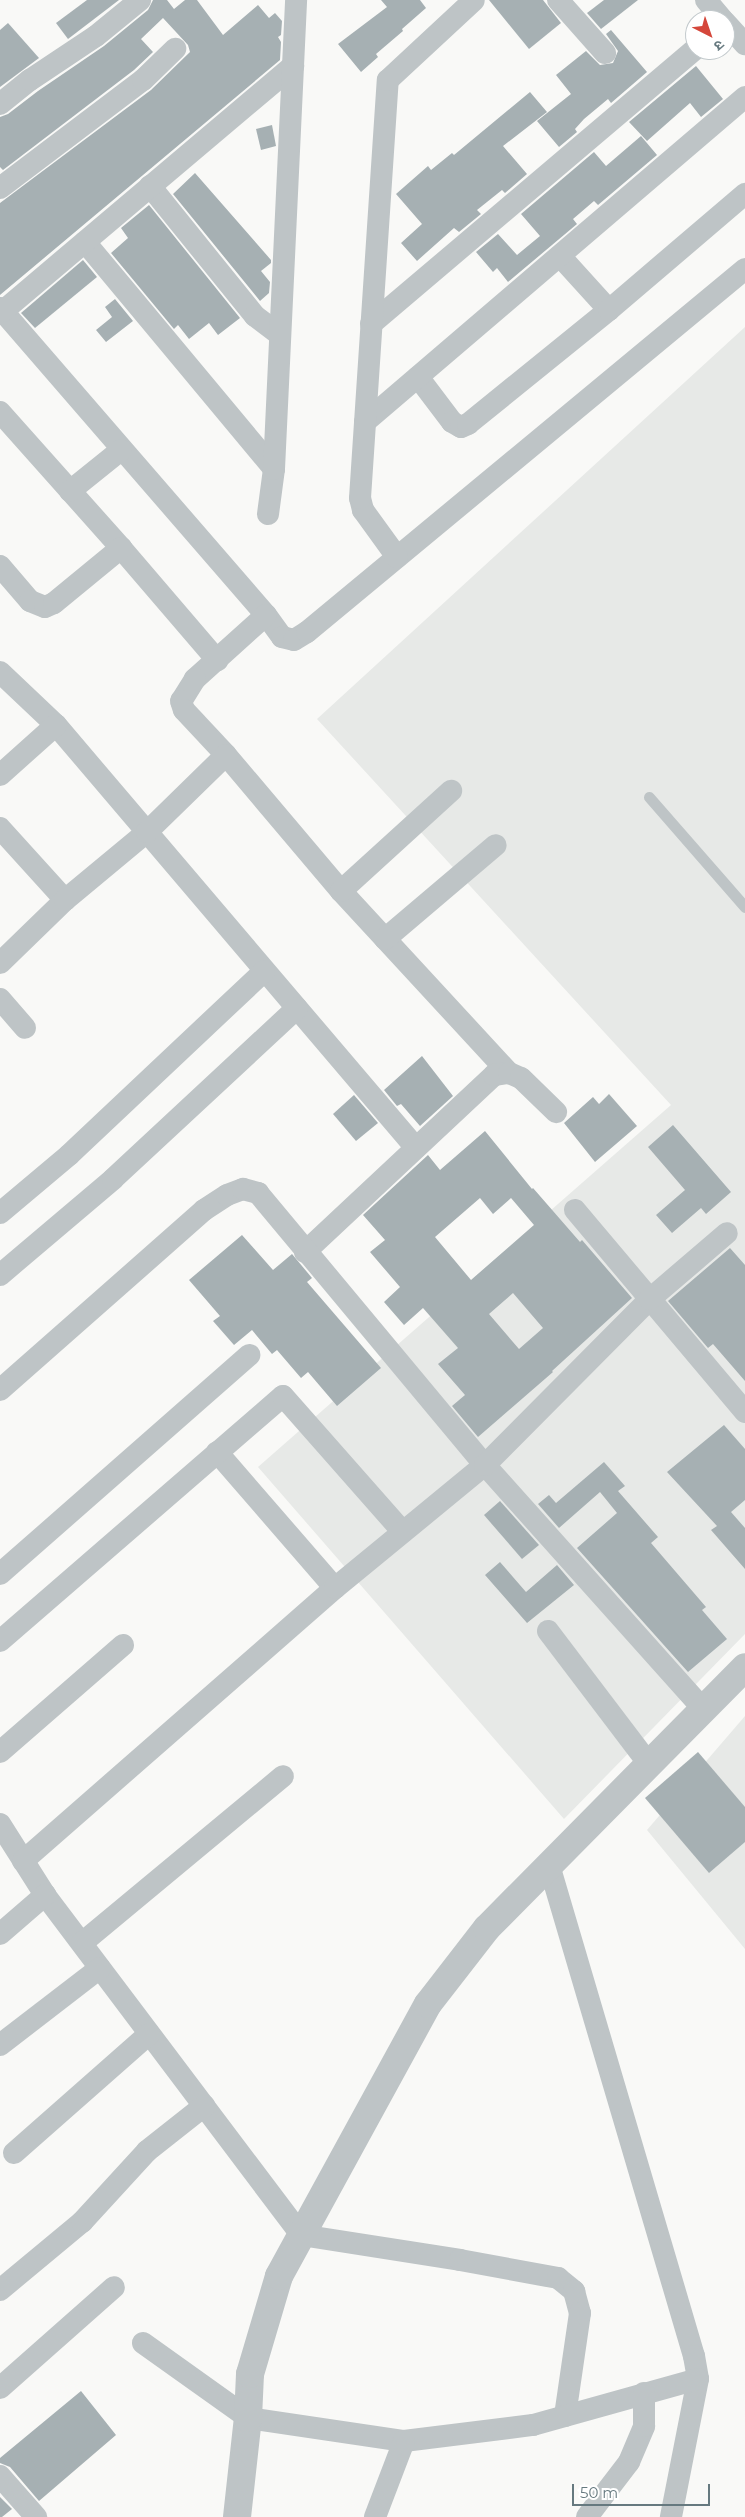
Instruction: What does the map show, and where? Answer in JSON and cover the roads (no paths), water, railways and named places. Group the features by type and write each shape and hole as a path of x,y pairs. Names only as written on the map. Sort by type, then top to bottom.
{"street":[{"path":"0,104 30,80 96,36 140,0"},
{"path":"268,514 274,469 296,0"},
{"path":"397,558 364,510 360,498 370,324 388,80 474,0"},
{"path":"706,0 715,10"},
{"path":"567,3 605,53"},
{"path":"735,33 745,44"},
{"path":"0,188 143,80 175,49"},
{"path":"370,324 685,58"},
{"path":"293,66 85,242 2,309 266,615 282,637 294,640 307,632 745,269"},
{"path":"365,422 745,97"},
{"path":"150,186 255,316 280,336"},
{"path":"418,377 452,422 461,427 468,424 609,310 745,194"},
{"path":"85,242 274,469"},
{"path":"560,256 609,310"},
{"path":"0,412 121,548 217,660"},
{"path":"70,491 122,450"},
{"path":"0,566 30,601 45,606 54,603 121,548"},
{"path":"266,615 195,679 181,701 184,710 226,754 341,891 385,939 509,1073 521,1078 556,1112"},
{"path":"0,672 56,725 416,1148"},
{"path":"0,775 56,725"},
{"path":"0,963 65,900 147,832 226,754"},
{"path":"341,891 451,791"},
{"path":"0,828 65,900"},
{"path":"385,939 496,845"},
{"path":"0,1213 69,1155 264,971"},
{"path":"0,999 25,1028"},
{"path":"0,1275 113,1179 297,1008"},
{"path":"305,1252 484,1082 494,1075 509,1073"},
{"path":"0,1390 204,1210 243,1189 258,1193 305,1252 485,1465 703,1709"},
{"path":"575,1210 745,1412"},
{"path":"23,1861 335,1588 485,1465 650,1299 727,1233"},
{"path":"0,1574 249,1355"},
{"path":"0,1642 217,1452 284,1396 403,1532"},
{"path":"217,1452 335,1588"},
{"path":"548,1631 648,1764"},
{"path":"0,1752 123,1645"},
{"path":"237,2517 248,2418 250,2374 279,2276 428,2004 486,1928 745,1666"},
{"path":"82,1943 283,1776"},
{"path":"2,1832 45,1894 301,2235 460,2260 558,2278 574,2291 580,2313 565,2416"},
{"path":"549,1865 694,2356 698,2379 671,2517"},
{"path":"0,1934 45,1894"},
{"path":"0,2045 100,1968"},
{"path":"14,2153 150,2034"},
{"path":"0,2290 82,2222 147,2151 204,2106"},
{"path":"0,2388 114,2287"},
{"path":"143,2343 248,2418 404,2441 533,2425 698,2379"},
{"path":"587,2517 629,2462 644,2426 644,2393"},
{"path":"375,2517 404,2441"},
{"path":"0,2476 36,2517"}],"lane":[{"path":"649,797 745,907"}]}
